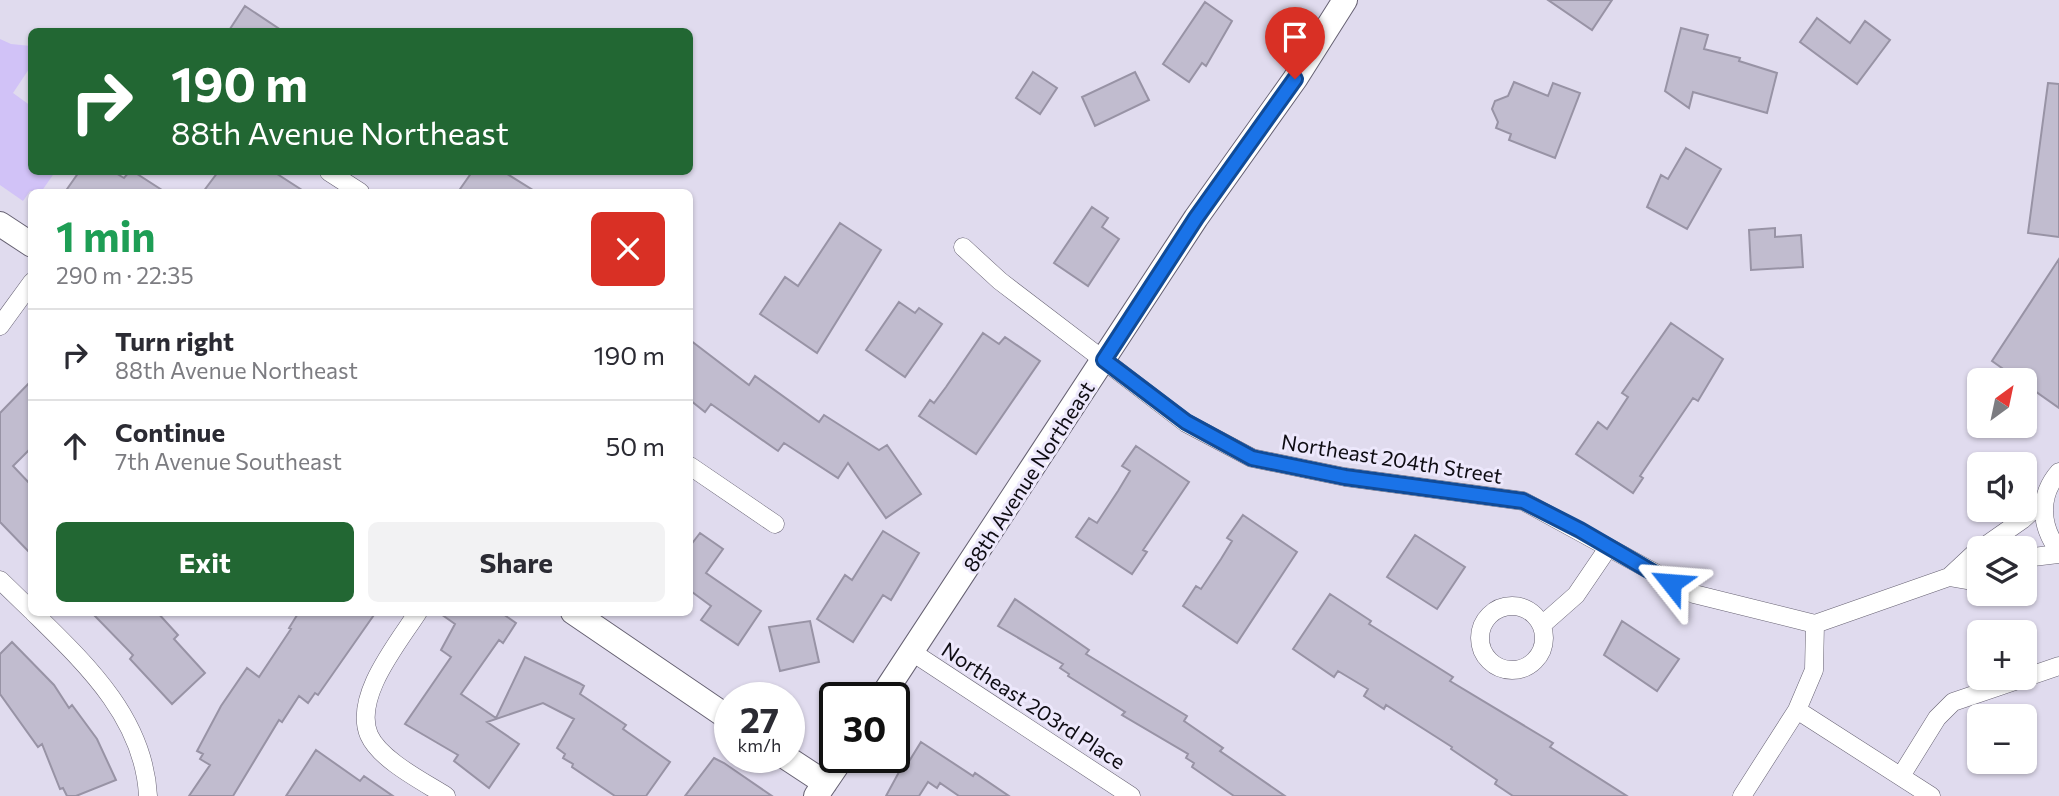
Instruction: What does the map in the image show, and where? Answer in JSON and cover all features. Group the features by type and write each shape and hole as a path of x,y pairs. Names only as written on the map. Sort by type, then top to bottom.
{"street":[{"name":"88th Avenue Northeast","path":"892,682 1196,218 1295,79 1345,0"},
{"path":"334,175 355,189"},
{"path":"0,224 28,243"},
{"name":"Northeast 204th Street","path":"963,247 1000,281 1186,422 1252,458 1345,477 1523,501 1694,594 1815,624"},
{"path":"0,326 28,288"},
{"path":"693,469 775,524"},
{"path":"2037,556 2059,552 2049,538 2043,519 2044,500 2051,481 2059,472"},
{"path":"1998,536 2044,500"},
{"path":"1542,625 1576,595 1608,548"},
{"path":"1742,796 1797,709 1814,670 1815,624 1949,578 1967,561"},
{"path":"1949,578 1967,580"},
{"path":"2,586 28,609"},
{"path":"36,616 88,666 130,723 147,771 148,796"},
{"path":"415,616 377,676 366,705 369,735 393,762 446,796"},
{"path":"579,616 714,708"},
{"name":"Northeast 203rd Place","path":"912,652 1131,796"},
{"path":"1901,776 1937,718 1953,702 2059,667"},
{"path":"1797,709 1931,796"},
{"path":"802,773 820,790 832,773"}],"shaded area":[{"path":"0,39 11,44 28,46 28,70 13,93 28,104 28,175 53,175 43,189 28,189 23,201 0,185"}],"building":[{"path":"1548,0 1612,0 1592,30"},
{"path":"1205,2 1232,21 1206,66 1202,63 1189,82 1163,64"},
{"path":"245,6 278,28 231,28"},
{"path":"1817,18 1850,43 1865,21 1890,40 1857,84 1800,42"},
{"path":"1681,28 1708,35 1704,49 1740,58 1739,61 1777,73 1767,113 1693,92 1689,108 1665,91"},
{"path":"1033,72 1057,88 1040,114 1016,98"},
{"path":"1135,72 1149,100 1095,126 1082,97"},
{"path":"1514,82 1548,96 1553,83 1580,93 1555,158 1509,140 1511,134 1496,128 1498,122 1492,109 1495,101 1508,96"},
{"path":"2048,83 2059,84 2059,237 2028,233"},
{"path":"1686,148 1721,169 1687,229 1647,207 1661,175 1668,179"},
{"path":"77,175 119,175 124,178 126,175 139,175 160,189 67,189"},
{"path":"216,175 279,175 300,189 205,189"},
{"path":"470,175 509,175 531,189 460,189"},
{"path":"1092,207 1108,218 1102,227 1119,239 1088,286 1054,263"},
{"path":"840,223 881,250 817,353 760,314 785,277 798,286"},
{"path":"1775,228 1775,237 1801,235 1803,267 1751,270 1749,230"},
{"path":"2059,259 2059,408 2037,392 2037,368 2002,368 1992,361"},
{"path":"899,302 915,313 919,308 942,324 905,377 866,350"},
{"path":"1671,323 1723,359 1698,401 1693,398 1640,476 1643,478 1633,493 1576,454 1598,422 1607,429 1628,397 1622,393"},
{"path":"983,333 999,344 1005,337 1040,361 976,454 919,416 930,400 934,403"},
{"path":"693,342 749,385 755,376 819,422 824,415 879,450 887,445 921,494 886,518 848,463 838,478 784,443 778,451 711,404 705,412 693,402"},
{"path":"28,384 28,451 13,466 28,482 28,551 0,522 0,413"},
{"path":"1136,446 1189,482 1143,550 1147,552 1132,574 1076,537 1089,518 1097,523 1130,471 1122,466"},
{"path":"1243,515 1297,552 1237,643 1183,606 1196,586 1201,589 1221,559 1232,541 1227,538"},
{"path":"883,531 919,553 891,600 883,595 853,642 817,619 845,575 852,580"},
{"path":"700,533 723,549 706,573 761,611 738,645 701,620 711,606 693,593 693,542"},
{"path":"1415,535 1465,567 1437,609 1387,577"},
{"path":"1330,594 1371,621 1369,624 1453,677 1450,681 1553,743 1550,747 1627,796 1513,796 1495,784 1497,780 1451,749 1452,747 1386,705 1384,709 1364,696 1368,689 1338,671 1334,677 1293,649"},
{"path":"1015,599 1089,650 1086,654 1187,716 1184,721 1223,748 1220,751 1285,796 1234,796 1192,767 1194,763 1186,758 1188,754 1122,715 1125,712 1068,676 1069,674 1060,668 1063,664 998,626"},
{"path":"95,616 161,616 178,635 174,639 205,673 172,704 130,659 133,655"},
{"path":"296,616 373,616 318,695 315,693 308,703 299,696 282,722 279,720 233,796 189,796 210,765 200,759 203,754 197,751 221,706 247,668 259,677 291,629 289,628"},
{"path":"444,616 506,616 516,623 503,643 499,640 461,694 496,718 525,657 579,683 584,686 580,694 626,725 623,729 670,762 646,796 615,796 572,767 573,764 563,758 565,754 557,748 574,719 543,703 487,722 519,744 489,788 454,761 458,755 405,724 451,657 441,650 455,624"},
{"path":"810,621 819,662 780,671 769,627"},
{"path":"1622,621 1679,659 1657,691 1604,655"},
{"path":"12,642 54,685 69,708 72,705 97,739 116,780 76,796 67,796 63,788 60,789 42,744 38,747 0,694 0,654"},
{"path":"921,742 1009,796 959,796 940,783 937,788 928,782 919,796 886,796 898,773 910,773 910,760"},
{"path":"316,750 360,781 364,776 393,796 286,796"},
{"path":"714,758 714,773 739,773 772,796 685,796"}],"route":[{"path":"1295,79 1196,218 1104,360 1186,422 1252,458 1345,477 1523,501 1580,530 1671,583"}]}
